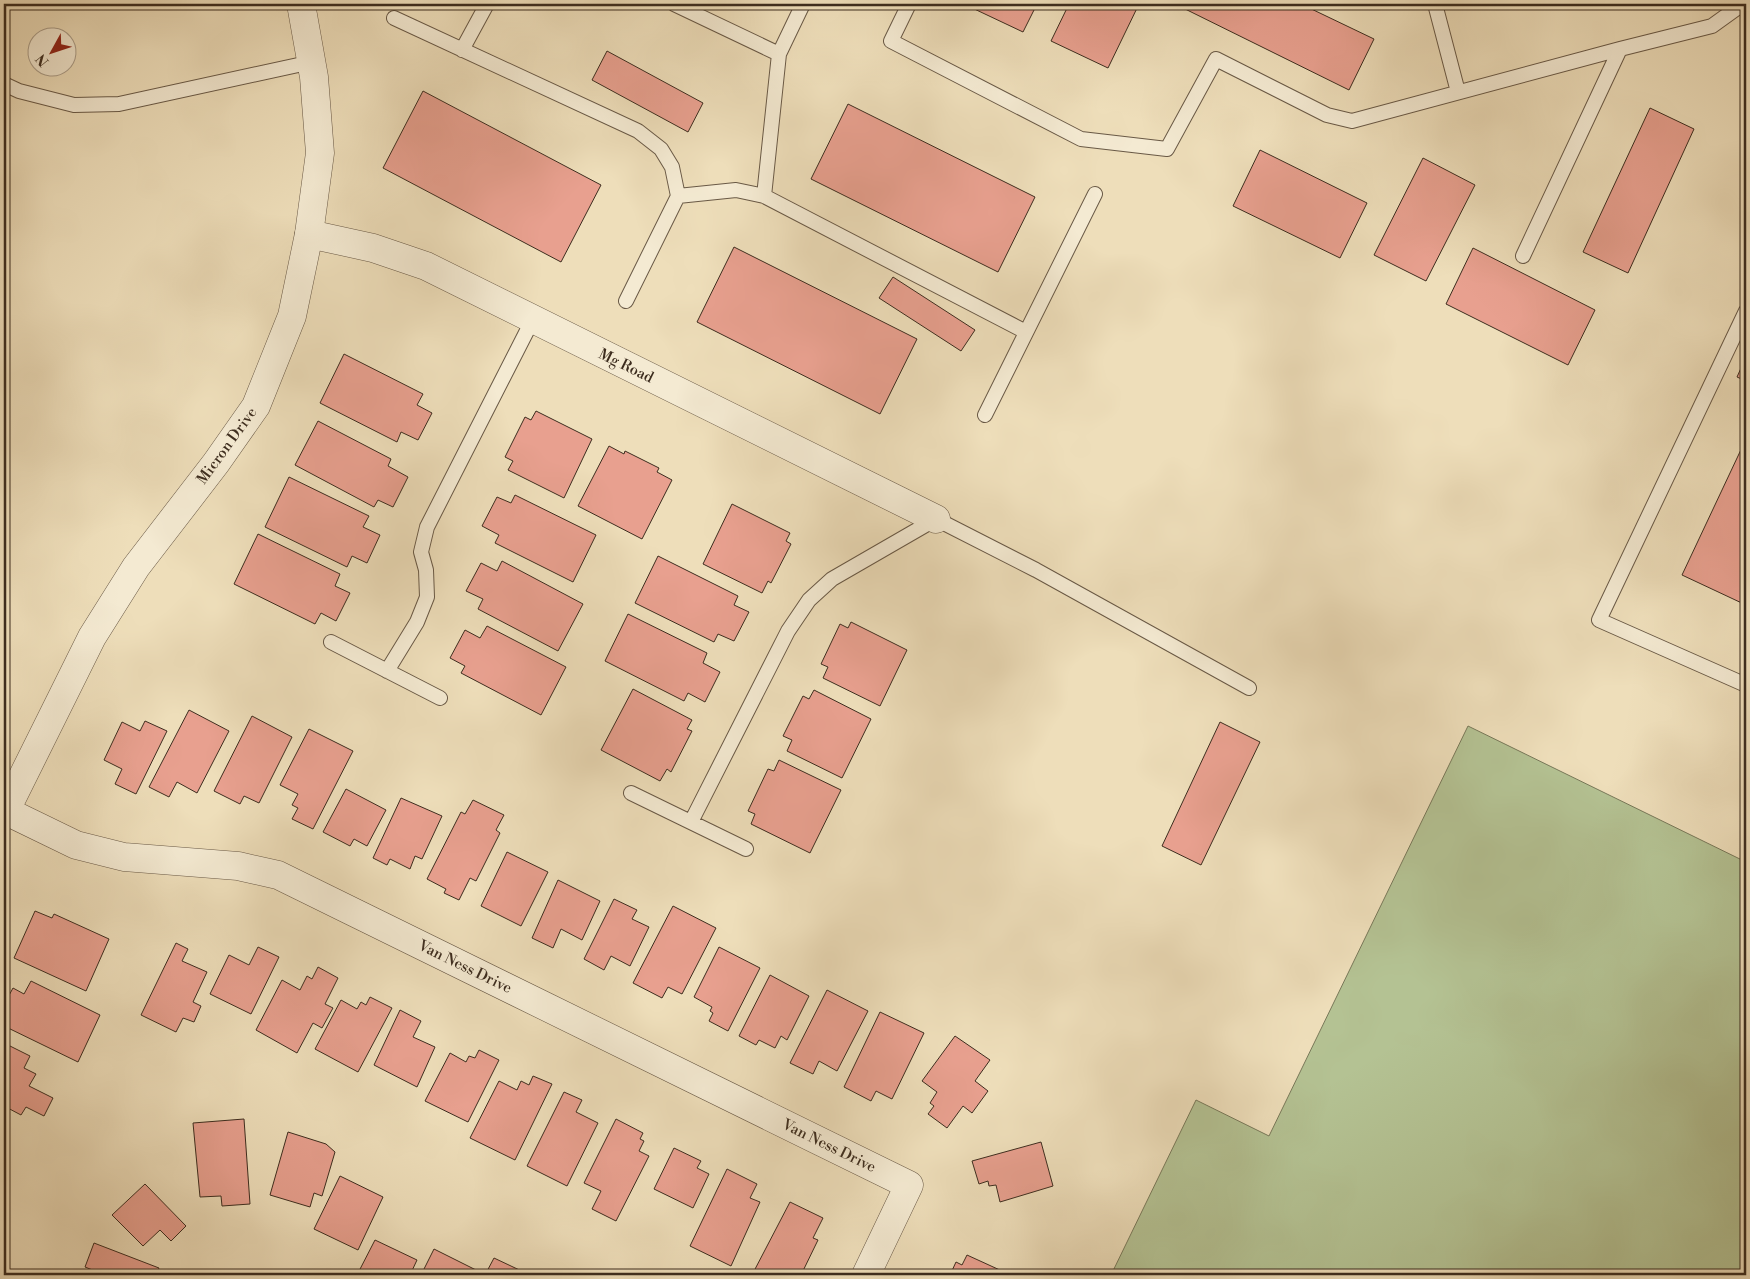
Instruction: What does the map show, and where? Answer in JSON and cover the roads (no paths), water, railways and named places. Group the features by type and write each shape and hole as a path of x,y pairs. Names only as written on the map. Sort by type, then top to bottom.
{"street":[{"name":"Micron Drive","path":"4,811 97,629 136,567 216,463 256,406 292,316 308,234 320,153 314,77 301,4"},
{"name":"Mg Road","path":"308,234 373,248 426,266 936,519"},
{"name":"Van Ness Drive","path":"4,811 76,845 124,857 238,866 278,875 909,1185 866,1275"}],"lane":[{"path":"462,50 487,4"},
{"path":"674,4 778,54"},
{"path":"764,196 778,54 803,4"},
{"path":"909,4 891,41 1081,139 1167,150 1216,59 1327,115 1352,121 1712,26 1737,8 1739,4"},
{"path":"1435,4 1458,92"},
{"path":"394,18 638,131 660,149 672,167 678,196 626,301"},
{"path":"1523,256 1620,49"},
{"path":"4,84 19,91 74,105 118,104 312,62"},
{"path":"678,196 736,190 764,196 1026,332"},
{"path":"985,415 1095,194"},
{"path":"1746,311 1599,620 1746,685"},
{"path":"387,671 417,622 426,597 426,570 421,552 427,527 532,319"},
{"path":"691,822 788,631 809,600 832,579 936,519 1036,570 1249,688"},
{"path":"331,642 440,698"},
{"path":"631,793 746,849"}]}
